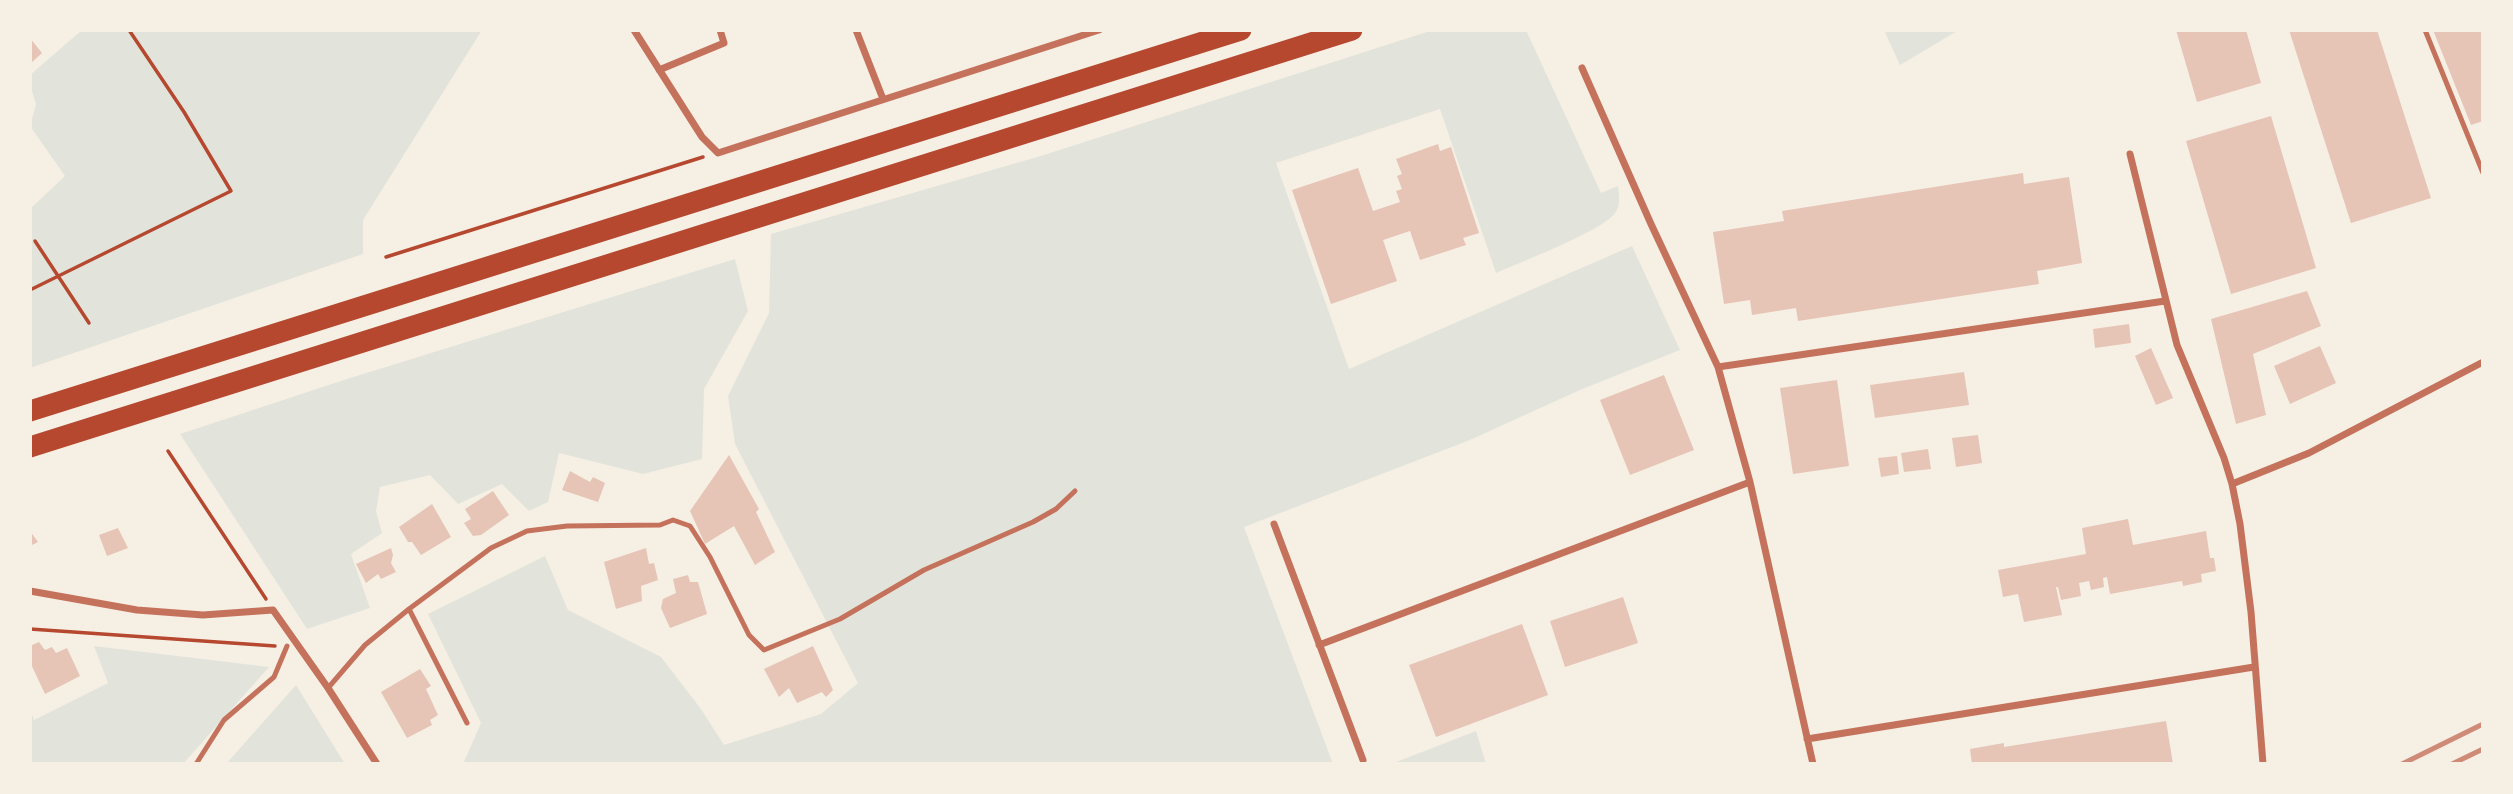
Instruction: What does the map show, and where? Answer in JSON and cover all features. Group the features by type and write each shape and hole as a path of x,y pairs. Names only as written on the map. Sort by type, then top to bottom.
{"highway":[{"path":"30,411 1241,30"},
{"path":"30,447 1352,30"}],"street":[{"path":"634,30 702,137 718,153 1099,30"},
{"path":"659,70 724,43 720,30"},
{"path":"856,30 883,99"},
{"path":"1582,68 1718,367 1750,481 1813,764"},
{"path":"2130,154 2177,345 2224,458 2232,484 2251,612 2263,764"},
{"path":"1718,367 2165,301"},
{"path":"2232,484 2309,453 2483,362"},
{"path":"1320,645 1750,481"},
{"path":"1274,524 1363,760"},
{"path":"30,591 137,610 203,615 273,610 377,764"},
{"path":"1807,740 2254,667"}],"lane":[{"path":"2425,30 2483,173"},
{"path":"2475,153 2483,149"},
{"path":"328,688 365,645 409,609 491,548 527,531 567,526 660,526 673,520 690,526 710,557 749,635 764,650 840,619 924,570 1033,523 1056,509 1075,491"},
{"path":"409,609 467,723"},
{"path":"197,764 224,720 274,677 287,646"}],"path":[{"path":"30,290 231,191 184,112 129,30"},
{"path":"386,257 718,153"},
{"path":"36,241 89,323"},
{"path":"168,451 273,610"},
{"path":"30,629 234,645 287,646"}],"shaded area":[{"path":"82,30 482,30 363,220 363,254 30,368 30,209 65,176 30,126 36,104 30,75"},
{"path":"1433,30 1526,30 1601,193 1618,186 1618,207 1608,220 1595,228 1496,273 1440,109 1276,163 1349,369 1632,246 1680,350 1580,390 1470,440 1244,527 1333,764 463,764 481,723 428,614 545,556 568,610 661,657 701,709 724,745 821,714 858,683 735,444 728,396 769,313 771,234 1044,155"},
{"path":"1884,30 1959,30 1900,65"},
{"path":"735,259 748,311 704,389 702,459 643,474 559,453 548,502 529,511 502,484 458,504 430,475 380,487 376,511 382,533 351,554 370,608 307,629 180,434 347,379"},
{"path":"94,646 269,667 183,764 30,764 30,709 34,720 108,683"},
{"path":"296,685 345,764 226,764"},
{"path":"1476,731 1486,764 1391,764"}],"building":[{"path":"2176,30 2246,30 2261,83 2197,102"},
{"path":"2289,30 2377,30 2431,198 2351,223"},
{"path":"2433,30 2483,30 2483,121 2471,125"},
{"path":"30,38 42,53 30,64"},
{"path":"2271,116 2316,268 2231,294 2186,141"},
{"path":"1438,144 1440,151 1451,147 1479,233 1463,238 1466,245 1420,260 1410,231 1383,240 1397,281 1331,304 1292,190 1358,168 1373,211 1400,202 1396,191 1402,189 1397,176 1402,174 1396,159"},
{"path":"2023,173 2024,184 2069,177 2082,263 2037,271 2039,284 1798,321 1796,308 1752,315 1750,300 1724,304 1713,232 1784,221 1782,211"},
{"path":"2307,291 2321,326 2253,354 2266,415 2236,424 2211,319"},
{"path":"2129,324 2131,343 2095,348 2093,329"},
{"path":"2320,346 2336,383 2290,404 2274,366"},
{"path":"2151,348 2173,398 2156,405 2135,356"},
{"path":"1964,372 1969,405 1875,418 1870,385"},
{"path":"1664,375 1694,450 1630,475 1600,400"},
{"path":"1837,380 1849,466 1793,474 1780,388"},
{"path":"1978,435 1982,463 1956,467 1952,438"},
{"path":"1928,449 1931,469 1904,472 1901,453"},
{"path":"729,455 759,509 756,512 775,552 755,565 734,526 705,544 690,511"},
{"path":"1897,456 1899,474 1881,477 1878,458"},
{"path":"570,471 590,482 593,477 605,483 598,502 562,490"},
{"path":"493,491 509,515 481,535 473,536 464,523 471,519 465,509"},
{"path":"432,504 451,537 421,555 412,542 408,542 399,527"},
{"path":"2128,519 2133,545 2206,531 2210,558 2214,558 2216,571 2201,574 2202,582 2183,586 2182,581 2110,594 2107,577 2103,578 2104,587 2091,590 2089,581 2079,583 2081,596 2061,600 2056,587 2062,615 2024,622 2018,594 2003,597 1998,570 2086,554 2082,528"},
{"path":"118,528 128,548 107,556 99,535"},
{"path":"30,531 38,542 30,546"},
{"path":"391,548 391,563 396,572 381,579 378,574 366,583 356,564"},
{"path":"646,548 649,564 654,563 658,580 641,586 642,601 616,609 604,562"},
{"path":"688,575 690,582 698,582 707,614 670,628 661,608 663,599 676,593 673,579"},
{"path":"1623,597 1638,643 1565,667 1550,621"},
{"path":"1522,624 1548,695 1436,737 1409,665"},
{"path":"39,642 45,650 52,647 56,653 67,648 80,676 45,694 30,662 30,646"},
{"path":"813,646 833,690 826,697 822,692 797,703 789,688 779,697 764,669"},
{"path":"420,669 431,686 426,689 438,715 430,720 432,725 407,738 381,692"},
{"path":"2166,721 2173,764 1972,764 1970,749 2004,743 2004,747"}],"railway":[{"path":"2402,764 2483,724"},
{"path":"2452,764 2483,749"}]}
